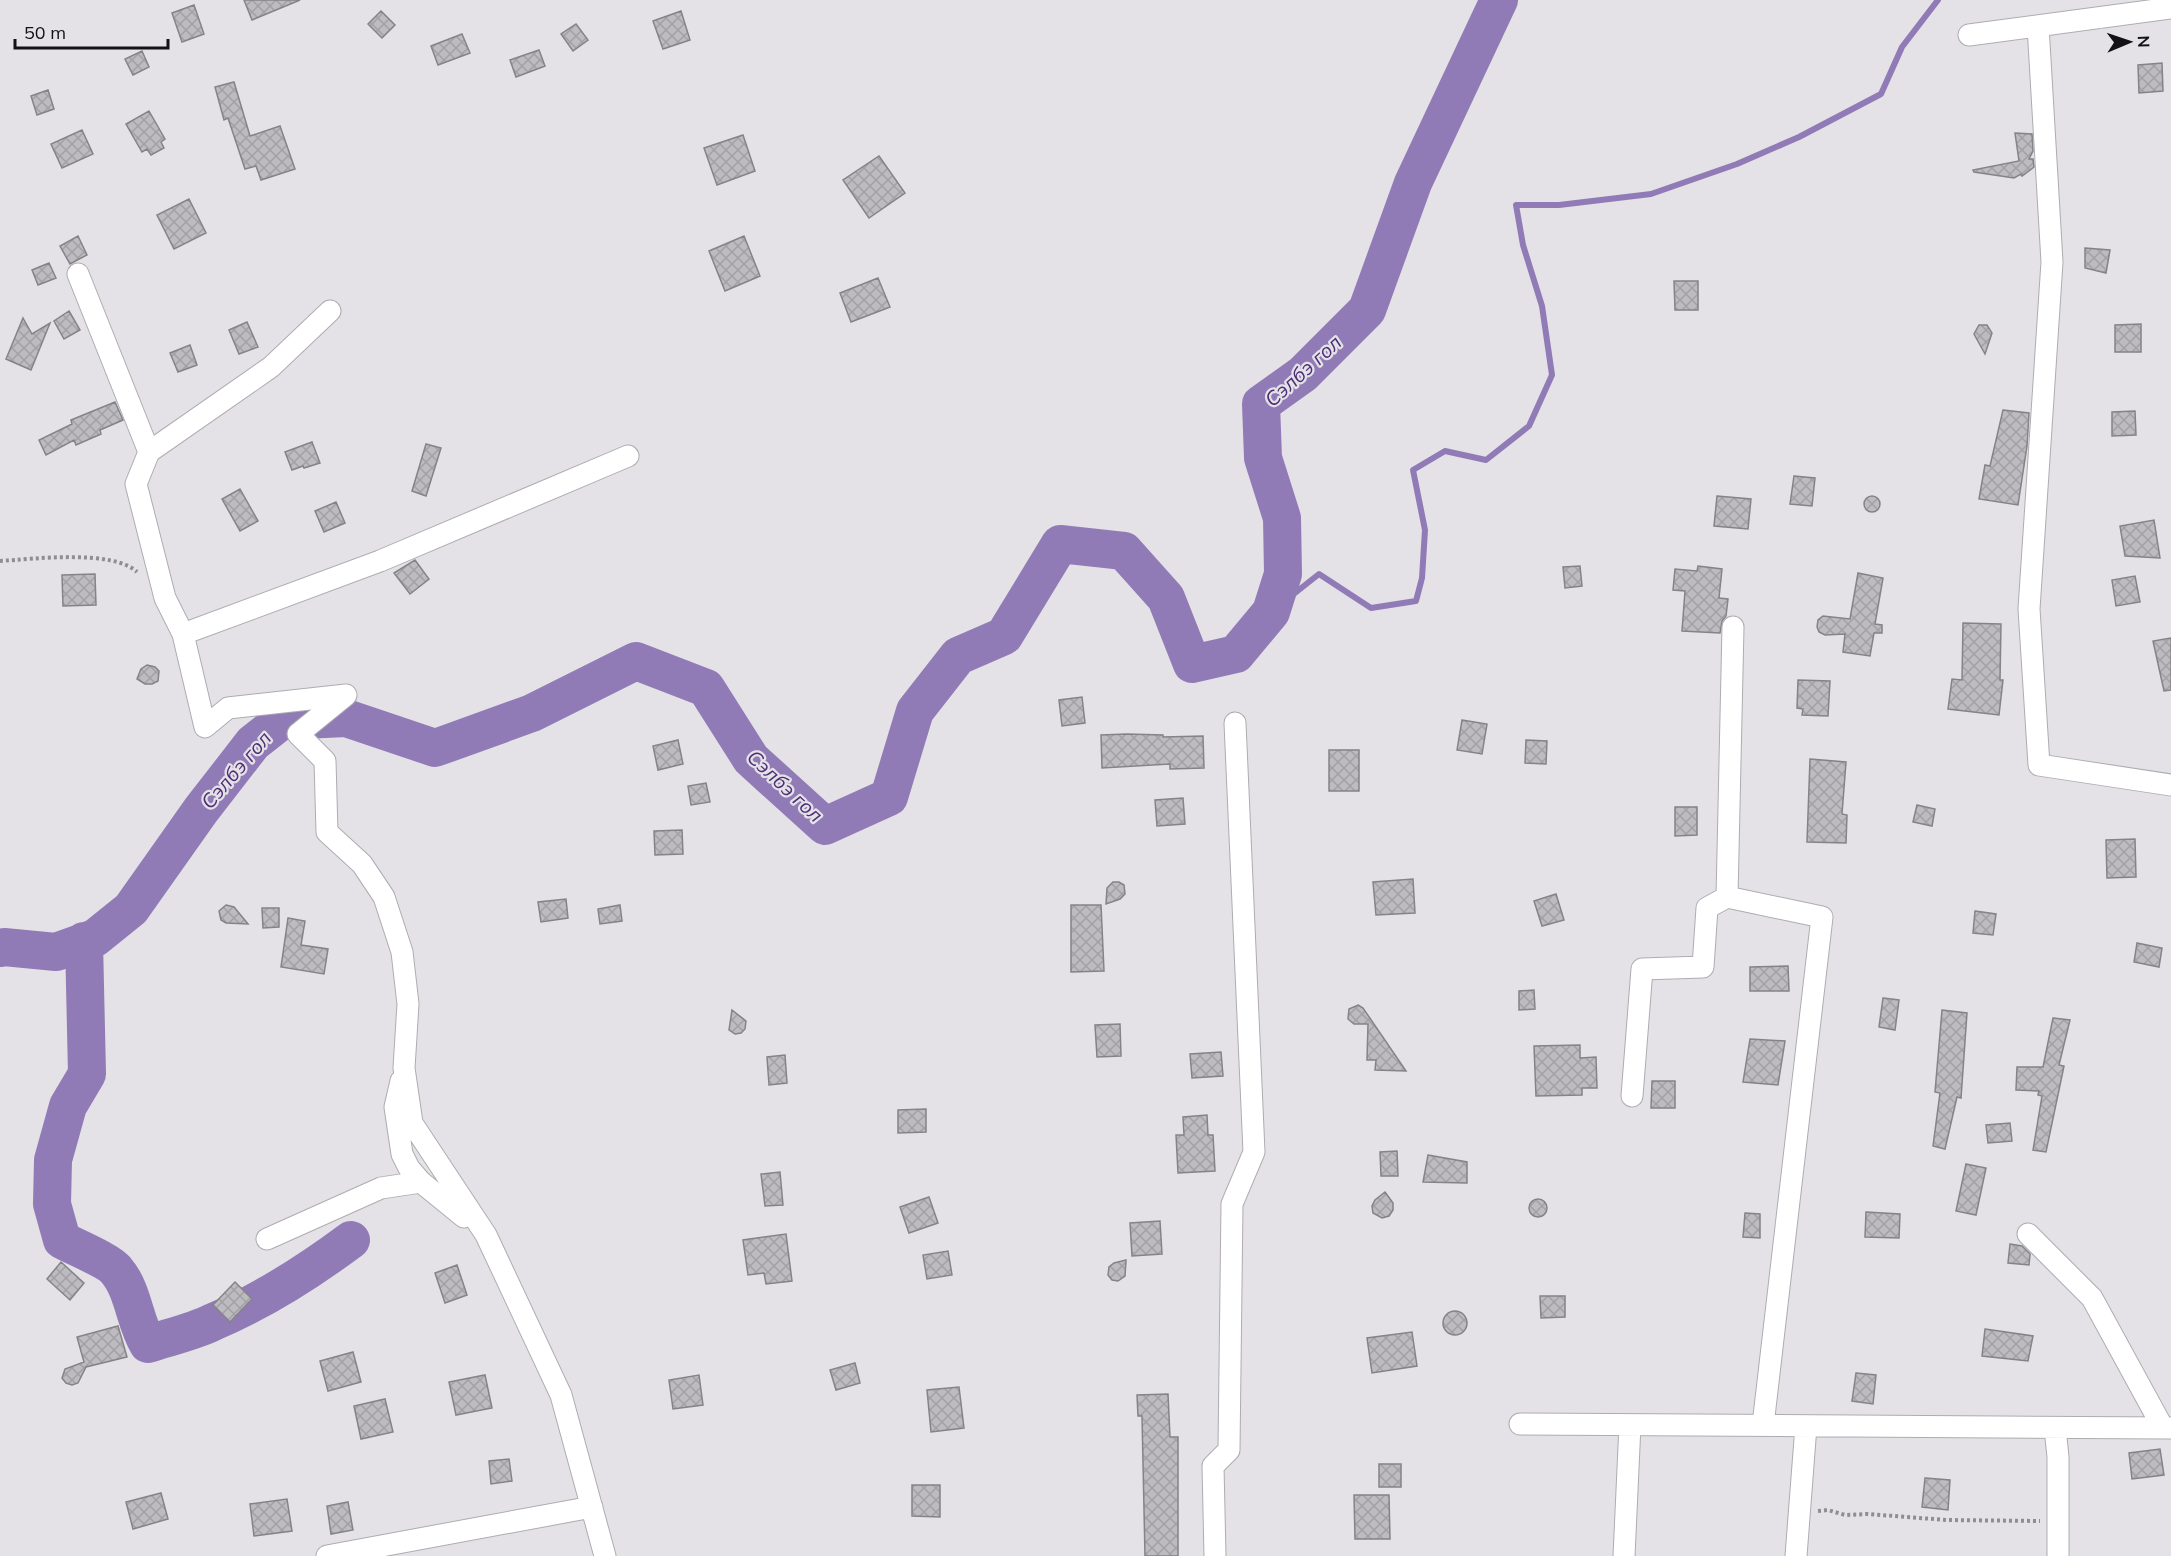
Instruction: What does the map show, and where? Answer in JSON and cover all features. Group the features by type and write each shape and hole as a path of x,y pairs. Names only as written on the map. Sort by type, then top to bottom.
{"street":[{"path":"1969,35 2171,8"},
{"path":"2038,26 2052,262 2029,609 2040,765 2171,786"},
{"path":"78,274 149,452"},
{"path":"330,311 271,367 149,452 136,484 165,598 183,633 205,727 228,708 346,695 298,734 325,761 327,832 362,864 384,897 402,952 408,1004 404,1068 395,1107 402,1154 409,1168 421,1182 486,1235"},
{"path":"183,633 380,561 628,456"},
{"path":"1727,897 1733,627"},
{"path":"1215,1556 1213,1466 1229,1450 1232,1204 1254,1152 1234,723"},
{"path":"1632,1096 1642,969 1702,967 1707,908 1727,897 1822,917 1763,1425"},
{"path":"404,1068 412,1123 486,1235 561,1395 605,1556"},
{"path":"267,1239 381,1188 421,1182"},
{"path":"1520,1424 2167,1428 2092,1298 2028,1234"},
{"path":"1624,1556 1630,1425"},
{"path":"1796,1556 1806,1426"},
{"path":"2055,1428 2058,1456 2058,1556"},
{"path":"327,1556 592,1507"}],"path":[{"path":"0,561 104,558 132,567 140,575"},
{"path":"1799,1512 1828,1510 1845,1515 1868,1514 1946,1520 2058,1521"}],"building":[{"path":"244,0 300,0 252,20"},
{"path":"194,5 204,34 182,42 172,13"},
{"path":"381,11 395,25 382,38 368,24"},
{"path":"681,11 690,40 663,49 653,21"},
{"path":"576,24 588,40 573,51 561,34"},
{"path":"462,34 470,53 438,65 431,46"},
{"path":"539,50 545,66 516,77 510,60"},
{"path":"142,51 149,67 133,75 125,59"},
{"path":"2162,63 2163,91 2139,93 2138,65"},
{"path":"234,82 250,136 280,126 295,169 261,180 256,166 245,169 228,118 224,120 215,87"},
{"path":"48,90 54,109 37,115 31,96"},
{"path":"149,111 165,139 161,142 164,148 151,155 147,149 142,152 126,124"},
{"path":"82,130 93,154 62,168 51,144"},
{"path":"2015,133 2032,134 2033,151 2029,159 2033,159 2034,167 2022,176 2021,174 2014,178 1974,172 1973,170 2019,161"},
{"path":"743,135 755,171 717,185 704,148"},
{"path":"879,156 905,193 869,218 843,180"},
{"path":"189,199 206,233 174,249 157,215"},
{"path":"78,236 87,255 70,264 60,246"},
{"path":"744,236 760,276 725,291 709,251"},
{"path":"2085,248 2110,250 2106,273 2085,268"},
{"path":"49,263 56,278 38,285 32,270"},
{"path":"878,278 890,307 851,322 840,293"},
{"path":"1674,281 1698,281 1698,310 1675,310"},
{"path":"69,311 80,330 64,339 54,321"},
{"path":"23,318 32,334 50,323 31,370 6,359"},
{"path":"247,322 258,347 239,354 229,330"},
{"path":"2141,324 2141,352 2115,352 2115,325"},
{"path":"1979,325 1987,325 1992,333 1985,354 1974,334"},
{"path":"190,345 197,365 178,372 170,353"},
{"path":"115,402 123,420 100,430 101,434 76,445 74,440 46,455 39,440 72,424 71,420"},
{"path":"2003,410 2029,413 2027,446 2018,505 1979,499 1985,465 1990,466"},
{"path":"2135,411 2136,435 2112,436 2112,412"},
{"path":"312,442 320,463 292,470 285,452"},
{"path":"426,444 441,448 426,496 412,491"},
{"path":"1794,476 1815,478 1812,506 1790,504"},
{"path":"240,489 258,521 240,531 222,499"},
{"path":"1717,496 1751,499 1748,529 1714,526"},
{"path":"1869,496 1875,496 1880,504 1878,510 1869,512 1864,507 1864,501"},
{"path":"336,502 345,523 324,532 315,511"},
{"path":"2154,520 2160,558 2125,556 2120,526"},
{"path":"415,560 429,579 410,594 394,573"},
{"path":"1580,566 1582,586 1565,588 1563,567"},
{"path":"1698,566 1722,569 1719,598 1728,599 1726,616 1722,621 1720,633 1682,631 1685,591 1673,590 1675,569 1697,571"},
{"path":"1858,573 1883,578 1875,624 1882,625 1882,633 1874,633 1870,656 1843,652 1845,634 1825,635 1819,632 1817,627 1818,620 1823,616 1850,619"},
{"path":"95,574 96,605 63,606 62,575"},
{"path":"2135,576 2140,602 2116,606 2112,580"},
{"path":"1963,623 2001,624 2000,680 2003,680 1999,715 1948,709 1952,679 1962,680"},
{"path":"2171,638 2171,690 2164,691 2153,641"},
{"path":"147,665 159,671 158,681 152,684 145,684 137,679 141,669"},
{"path":"1798,680 1830,681 1828,716 1802,715 1803,709 1797,708"},
{"path":"1082,697 1085,723 1062,726 1059,700"},
{"path":"1462,720 1487,724 1482,754 1457,750"},
{"path":"1101,735 1163,735 1163,737 1203,736 1204,768 1170,769 1170,764 1102,768"},
{"path":"678,740 683,764 658,770 653,746"},
{"path":"1526,740 1547,741 1546,764 1525,763"},
{"path":"1329,750 1359,750 1359,791 1329,791"},
{"path":"1810,759 1846,762 1842,814 1847,815 1846,843 1807,842"},
{"path":"706,783 710,802 691,805 688,786"},
{"path":"1183,798 1185,824 1157,826 1155,800"},
{"path":"1917,805 1935,809 1932,826 1913,822"},
{"path":"1675,807 1697,807 1697,835 1675,836"},
{"path":"682,830 683,854 655,855 654,831"},
{"path":"2135,839 2136,877 2107,878 2106,840"},
{"path":"1413,879 1415,913 1376,915 1373,882"},
{"path":"1113,882 1124,885 1125,894 1120,899 1106,904 1107,888"},
{"path":"1556,894 1564,920 1542,926 1534,901"},
{"path":"566,899 568,918 541,922 538,902"},
{"path":"226,905 234,907 248,924 226,923 221,920 219,911"},
{"path":"620,905 622,921 600,924 598,909"},
{"path":"1071,905 1101,905 1104,971 1071,972"},
{"path":"262,908 279,908 279,927 263,928"},
{"path":"1975,911 1996,914 1993,935 1973,933"},
{"path":"288,918 305,921 301,945 328,949 324,974 281,967"},
{"path":"2137,943 2162,948 2159,967 2134,962"},
{"path":"1788,966 1789,991 1750,991 1750,967"},
{"path":"1534,990 1535,1009 1519,1010 1519,991"},
{"path":"1883,998 1899,1000 1895,1030 1879,1027"},
{"path":"1358,1005 1363,1008 1406,1071 1375,1070 1376,1060 1367,1060 1368,1024 1354,1024 1348,1019 1349,1009"},
{"path":"732,1010 746,1021 745,1029 741,1033 735,1034 729,1030"},
{"path":"1942,1010 1967,1013 1961,1098 1957,1097 1945,1149 1933,1146 1940,1093 1935,1092"},
{"path":"2053,1018 2070,1020 2059,1065 2064,1066 2046,1152 2033,1150 2042,1096 2038,1095 2039,1091 2016,1090 2017,1067 2043,1067"},
{"path":"1120,1024 1121,1056 1097,1057 1095,1025"},
{"path":"1750,1039 1785,1041 1778,1085 1743,1082"},
{"path":"1580,1045 1580,1058 1596,1057 1597,1088 1582,1088 1582,1095 1536,1096 1534,1046"},
{"path":"1221,1052 1223,1076 1192,1078 1190,1054"},
{"path":"785,1055 787,1083 769,1085 767,1057"},
{"path":"1652,1081 1675,1081 1675,1108 1651,1108"},
{"path":"926,1109 926,1132 898,1133 898,1110"},
{"path":"1207,1115 1208,1135 1213,1135 1215,1171 1178,1173 1176,1135 1184,1135 1183,1117"},
{"path":"2010,1123 2012,1141 1988,1143 1986,1125"},
{"path":"1397,1151 1398,1176 1381,1176 1380,1152"},
{"path":"1428,1155 1467,1162 1467,1183 1423,1182"},
{"path":"1966,1164 1986,1168 1976,1215 1956,1211"},
{"path":"780,1172 783,1205 765,1206 761,1174"},
{"path":"1385,1192 1393,1203 1393,1210 1389,1216 1382,1218 1373,1213 1372,1206 1375,1200"},
{"path":"929,1197 938,1223 909,1233 900,1207"},
{"path":"1534,1199 1542,1199 1547,1204 1545,1215 1534,1217 1529,1212 1529,1204"},
{"path":"1866,1212 1900,1214 1899,1238 1865,1237"},
{"path":"1745,1213 1760,1214 1760,1238 1743,1237"},
{"path":"1160,1221 1162,1254 1132,1256 1130,1223"},
{"path":"786,1234 792,1281 766,1284 764,1273 748,1275 743,1240"},
{"path":"2010,1244 2022,1246 2030,1254 2029,1265 2008,1263"},
{"path":"948,1251 952,1275 927,1279 923,1255"},
{"path":"1126,1260 1125,1276 1118,1281 1112,1280 1108,1275 1109,1267"},
{"path":"61,1262 84,1283 70,1300 47,1279"},
{"path":"457,1265 467,1295 445,1303 435,1273"},
{"path":"235,1282 252,1299 230,1322 213,1305"},
{"path":"1540,1296 1565,1296 1565,1317 1541,1318"},
{"path":"1455,1311 1460,1312 1466,1318 1466,1328 1460,1334 1455,1335 1450,1334 1444,1328 1443,1323 1444,1318 1450,1312"},
{"path":"118,1326 127,1357 86,1367 78,1383 72,1385 66,1383 62,1378 65,1369 84,1362 77,1337"},
{"path":"1985,1329 2033,1336 2028,1361 1982,1356"},
{"path":"1412,1332 1417,1366 1372,1373 1367,1338"},
{"path":"353,1352 361,1382 328,1391 320,1361"},
{"path":"855,1363 860,1383 836,1390 830,1370"},
{"path":"1856,1373 1876,1375 1873,1404 1852,1401"},
{"path":"485,1375 492,1408 456,1415 449,1382"},
{"path":"699,1375 703,1405 673,1409 669,1380"},
{"path":"959,1387 964,1428 931,1432 927,1390"},
{"path":"1168,1394 1170,1437 1178,1437 1178,1556 1145,1556 1142,1416 1138,1416 1137,1395"},
{"path":"385,1399 393,1432 361,1439 354,1406"},
{"path":"2160,1449 2164,1475 2132,1479 2129,1453"},
{"path":"509,1459 512,1481 491,1484 489,1461"},
{"path":"1379,1464 1401,1464 1401,1487 1379,1487"},
{"path":"1925,1478 1950,1480 1948,1510 1922,1507"},
{"path":"912,1485 940,1485 940,1517 912,1516"},
{"path":"161,1493 168,1519 133,1529 126,1502"},
{"path":"1354,1495 1389,1495 1390,1539 1355,1539"},
{"path":"287,1499 292,1531 254,1536 250,1504"},
{"path":"348,1502 353,1530 331,1534 327,1506"}],"waterway":[{"name":"Сэлбэ гол","path":"0,948 56,952 95,938 131,909 201,810 253,743 281,721 346,718 435,748 532,713 636,661 706,688 751,759 825,826 889,797 915,711 958,656 1004,636 1060,544 1124,551 1166,598 1192,664 1236,654 1271,612 1283,574 1282,518 1263,458 1261,404 1303,374 1367,310 1413,183 1499,0"},
{"path":"1271,612 1319,574 1371,608 1416,601 1422,578 1425,530 1413,470 1445,451 1486,460 1529,426 1552,375 1542,306 1523,245 1516,205 1559,205 1651,194 1737,164 1799,137 1881,94 1902,47 1938,0"},
{"path":"84,941 87,1074 68,1106 53,1160 52,1204 62,1240 106,1262 122,1278 148,1344 197,1329 250,1305 302,1274 351,1240"}]}
